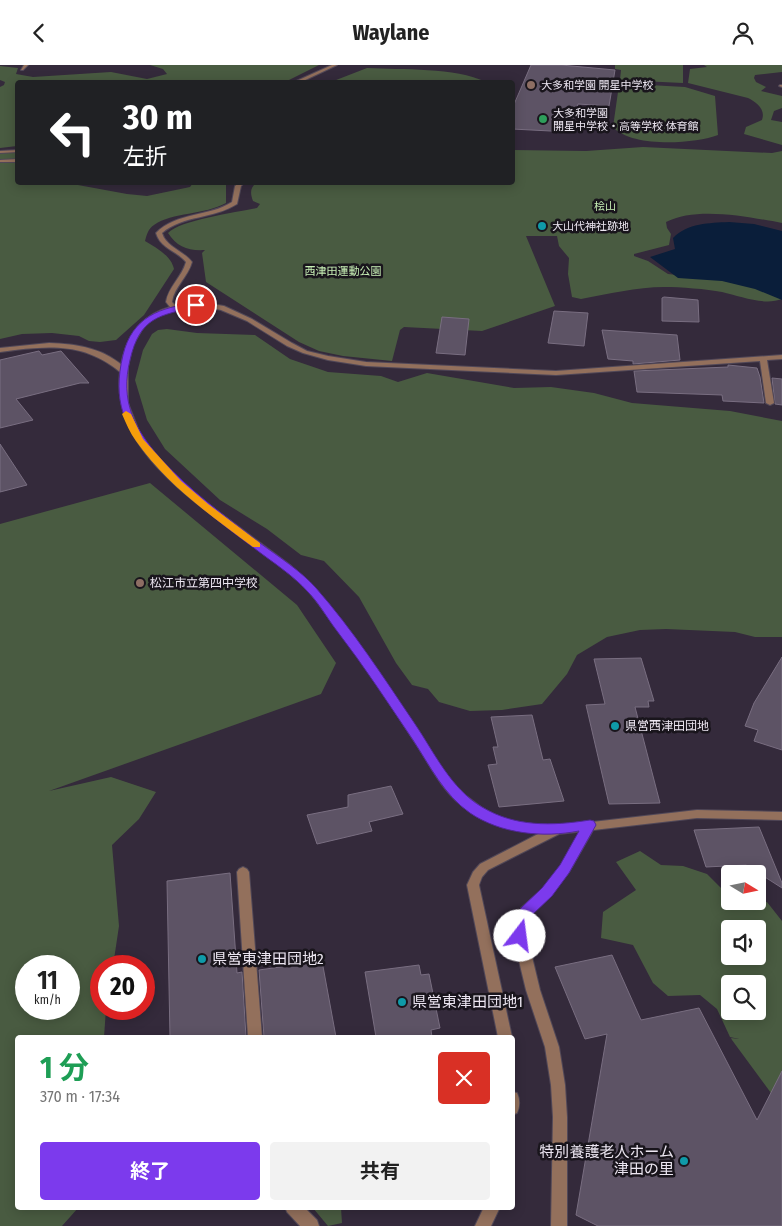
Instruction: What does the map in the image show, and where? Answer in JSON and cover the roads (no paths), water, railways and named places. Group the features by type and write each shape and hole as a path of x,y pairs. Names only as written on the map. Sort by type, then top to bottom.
{"street":[{"path":"22,69 26,65"},
{"path":"301,80 335,65"},
{"path":"0,152 15,151"},
{"path":"0,161 15,160"},
{"path":"174,308 169,302 169,297 183,278 189,262 181,253 163,243 159,238 159,233 168,225 222,212 235,203 239,185"},
{"path":"782,357 556,373 366,364 305,352 286,343 231,309 205,305 174,308 152,317 136,332 127,352 123,371 122,391 127,416 139,440 178,483 204,506 278,561 311,589 373,671 454,792 475,810 501,824 557,830 697,814 778,816 782,827"},
{"path":"0,349 43,345 81,349 114,361 123,371"},
{"path":"763,358 770,403"},
{"path":"559,1226 560,1117 558,1085 552,1047 534,990 520,936 526,912 547,892 564,869 590,825"},
{"path":"505,1035 473,885 477,875 484,867 557,830"},
{"path":"243,872 255,1035"},
{"path":"296,1210 312,1226"},
{"path":"483,1226 491,1210"}],"water":[{"path":"729,222 754,224 782,231 782,300 755,289 722,281 678,278 650,257 675,249 673,238 685,229 699,225"}],"place":[{"name":"大多和学園 開星中学校","path":"531,85"},
{"name":"大多和学園 開星中学校・高等学校 体育館","path":"543,119"},
{"name":"大山代神社跡地","path":"542,226"},
{"name":"松江市立第四中学校","path":"140,583"},
{"name":"県営西津田団地","path":"615,726"},
{"name":"県営東津田団地2","path":"202,959"},
{"name":"県営東津田団地1","path":"402,1002"},
{"name":"特別養護老人ホーム 津田の里","path":"684,1161"}],"park label":[{"name":"桧山","path":"605,206"},
{"name":"西津田運動公園","path":"343,271"}]}
